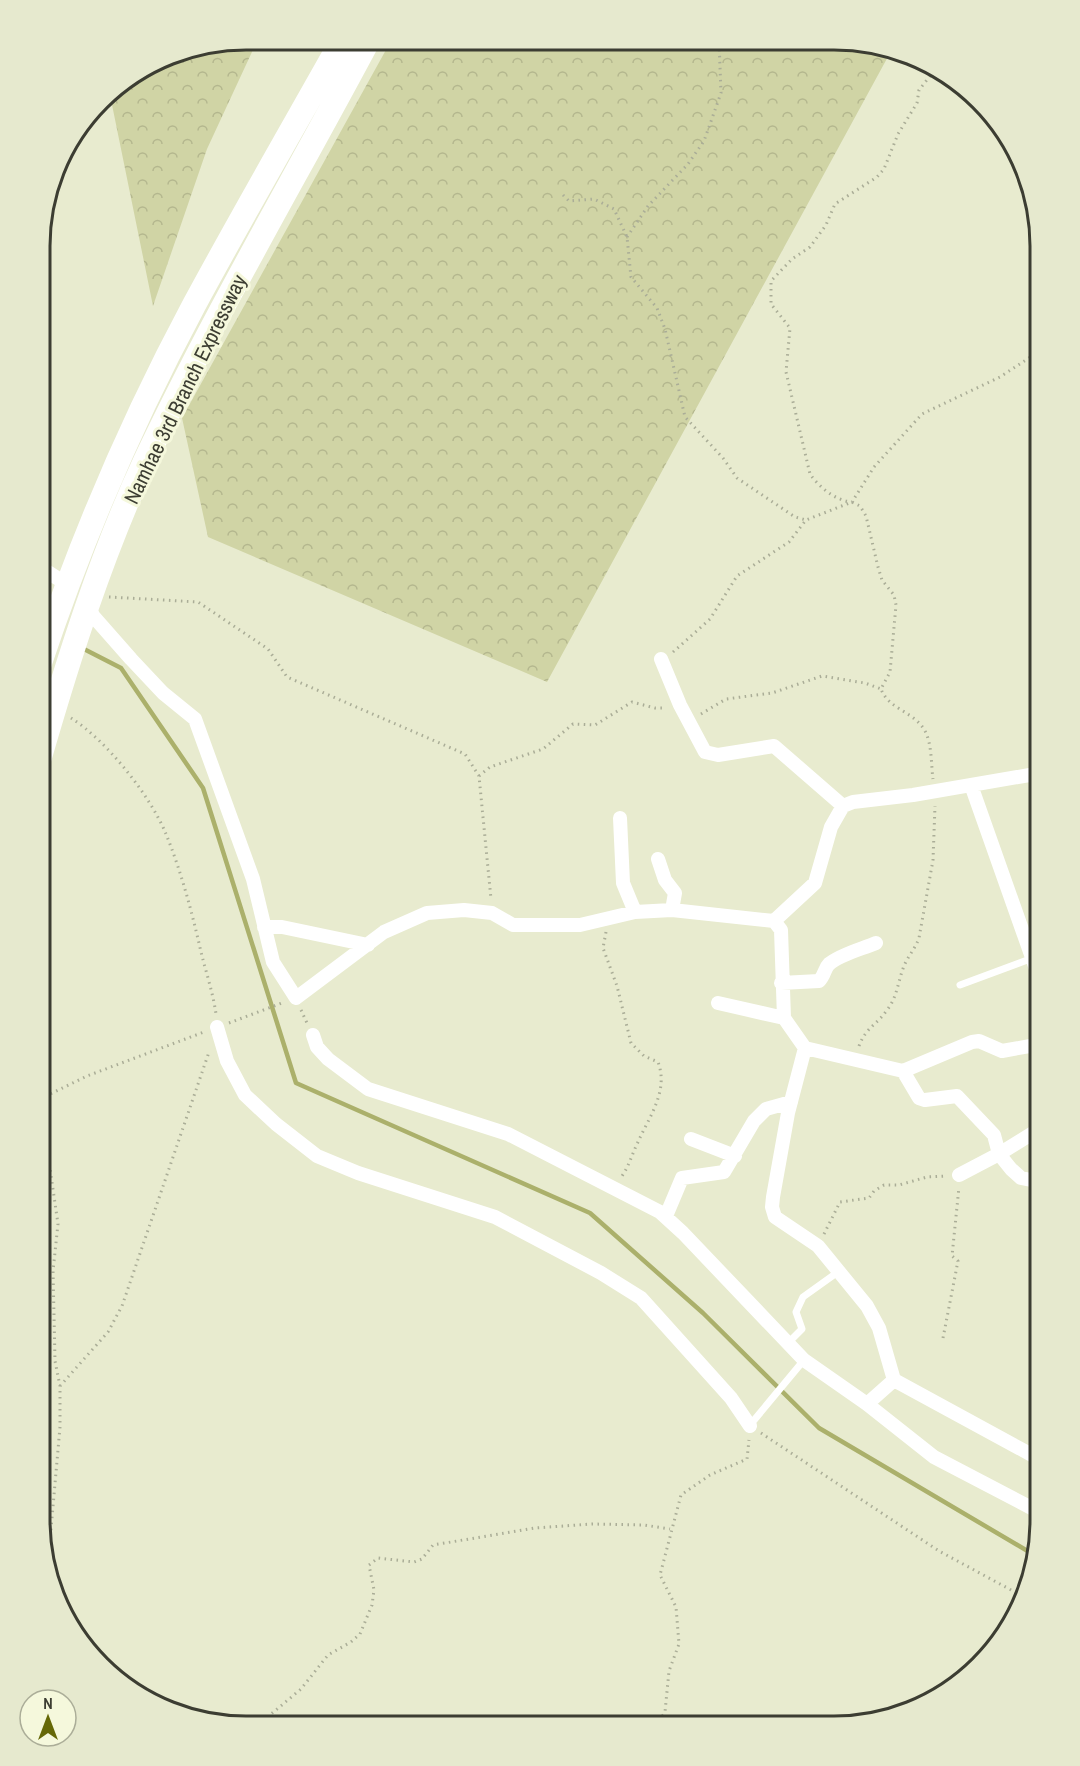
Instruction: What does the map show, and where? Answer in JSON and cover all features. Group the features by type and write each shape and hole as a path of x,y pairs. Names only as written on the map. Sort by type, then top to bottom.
{"highway":[{"name":"Namhae 3rd Branch Expressway","path":"50,636 86,537 126,444 193,306 337,50"},
{"name":"Namhae 3rd Branch Expressway","path":"50,725 88,605 144,463 212,324 284,198 363,50"}],"street":[{"path":"50,573 82,594 94,617 131,659 163,693 195,719 253,879 273,962 296,998 384,932 427,913 464,909 492,913 513,925 580,925 635,912 672,910 774,921 781,930 783,1018 805,1048 903,1071 972,1042 979,1041 1002,1052 1030,1046"},
{"path":"661,659 680,705 705,752 718,755 774,746 843,806"},
{"path":"774,921 815,884 831,827 843,806 853,802 935,792 1030,775"},
{"path":"971,785 1030,945"},
{"path":"620,818 623,884 635,912"},
{"path":"658,859 665,880 675,894 672,910"},
{"path":"264,927 282,927 368,945"},
{"path":"781,983 819,981 832,961 876,943"},
{"path":"718,1003 783,1018"},
{"path":"222,1026 227,1061 245,1095 276,1124 317,1156 358,1173 495,1217 641,1298 731,1398 750,1426"},
{"path":"313,1035 317,1047 328,1059 368,1089 508,1134 666,1216 804,1360 867,1404 934,1457 1030,1507"},
{"path":"805,1048 791,1102 772,1207 775,1217 818,1246 867,1306 875,1320 894,1380 1030,1454"},
{"path":"903,1071 920,1098 925,1100 957,1096 994,1135 999,1154 1021,1178 1030,1180"},
{"path":"666,1216 682,1178 723,1172 735,1156 754,1121 766,1109 791,1102"},
{"path":"959,1175 1030,1135"},
{"path":"692,1139 735,1156"},
{"path":"867,1404 894,1380"}],"lane":[{"path":"960,985 1030,954"},
{"path":"788,1343 802,1329 796,1312 803,1298 820,1282 838,1272"},
{"path":"750,1426 804,1360"}],"path":[{"path":"627,237 648,206 688,164 704,141 721,93 719,50"},
{"path":"881,689 890,672 896,605 894,595 882,580 866,516 861,506 852,502 843,502 819,485 810,474 786,372 790,328 771,304 771,281 792,259 810,247 826,225 835,204 877,177 884,169 898,134 917,103 920,90 931,75"},
{"path":"562,195 569,201 594,200 614,210 627,237 632,277 657,308 669,345 685,417 723,458 737,478 795,518 806,520"},
{"path":"661,659 683,645 710,619 737,576 789,542 806,520 852,502 874,467 922,414 994,380 1030,357"},
{"path":"82,594 198,602 268,649 287,677 465,754 479,776 492,913"},
{"path":"687,719 726,699 772,693 822,676 865,683 881,689 892,706 910,714 926,734 935,792 933,860 919,938 915,951 903,968 892,1002 886,1012 864,1033 856,1059"},
{"path":"479,776 490,767 543,749 573,724 595,725 632,702 655,708 680,705"},
{"path":"60,1386 108,1332 122,1306 222,1026 193,916 165,832 141,792 113,757 90,730 70,717"},
{"path":"608,919 603,948 617,986 624,1023 631,1043 644,1056 658,1062 661,1082 657,1104 637,1142 630,1164 613,1190"},
{"path":"50,1094 87,1076 296,998 313,1035"},
{"path":"50,1168 58,1224 53,1271 55,1361 60,1386 60,1427 50,1536"},
{"path":"818,1246 840,1202 869,1198 874,1191 884,1185 899,1185 927,1177 959,1175 952,1256 958,1261 943,1338"},
{"path":"662,1716 665,1712 669,1671 679,1644 676,1607 660,1575 670,1530 681,1495 710,1475 747,1459 750,1426 939,1551 1016,1593"},
{"path":"269,1716 301,1689 328,1655 360,1634 372,1605 374,1590 369,1565 378,1558 414,1562 422,1559 433,1545 535,1528 615,1523 670,1530"}],"green space":[{"path":"253,50 207,149 153,306 112,102 148,76 183,60 207,53"},
{"path":"386,50 834,50 860,51 888,57 547,682 208,537 182,418"}],"waterway":[{"path":"80,647 121,668 203,788 296,1083 590,1213 703,1313 819,1428 1028,1551"}]}
